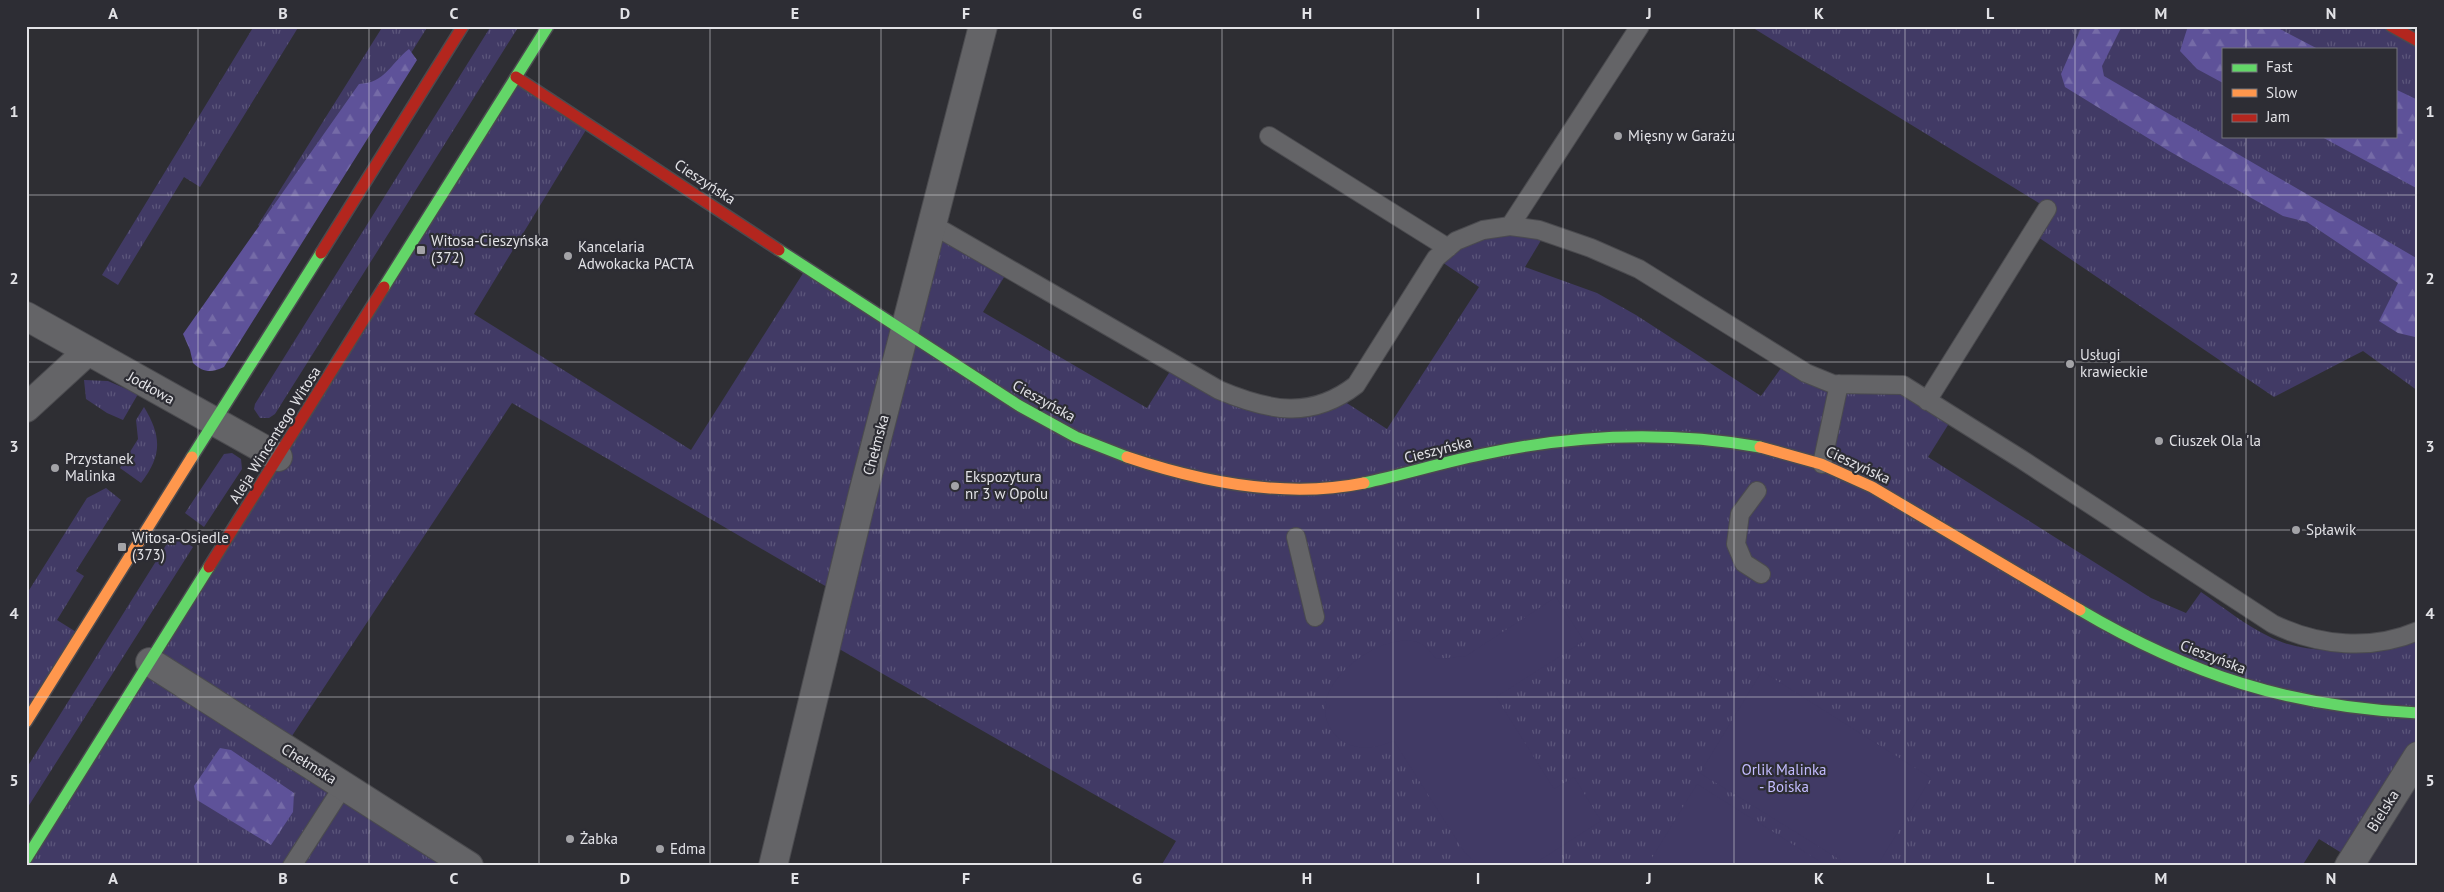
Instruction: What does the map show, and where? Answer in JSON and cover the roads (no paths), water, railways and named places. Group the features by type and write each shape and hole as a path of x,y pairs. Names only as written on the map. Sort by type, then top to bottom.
{"street":[{"path":"26,722 463,26"},
{"name":"Aleja Wincentego Witosa","path":"26,859 548,26"},
{"name":"Chełmska","path":"773,866 860,504 983,26"},
{"path":"2391,26 2418,41"},
{"name":"Cieszyńska","path":"516,77 995,391 1044,420 1090,443 1140,461 1232,482 1277,488 1316,489 1355,485 1489,453 1599,437 1658,436 1723,440 1770,449 1822,464 1904,504 2116,630 2204,672 2248,687 2306,702 2373,712 2418,713"},
{"name":"Jodłowa","path":"26,316 278,458"},
{"path":"26,408 87,352"},
{"name":"Chełmska","path":"150,662 469,866"},
{"name":"Bielska","path":"2349,866 2418,756"}],"lane":[{"path":"1510,226 1640,26"},
{"path":"1268,136 1448,248"},
{"path":"1927,401 2047,209"},
{"path":"933,225 1219,390 1249,402 1285,408 1310,408 1339,398 1356,385 1436,258 1456,241 1483,230 1510,226 1539,230 1591,248 1639,269 1806,373 1839,384 1903,385 2030,465 2273,624 2297,636 2347,645 2405,636 2418,630"},
{"path":"1822,464 1839,384"},
{"path":"1757,491 1740,514 1736,544 1744,563 1761,574"},
{"path":"1296,538 1315,617"},
{"path":"292,866 344,785"}],"place":[{"name":"Mięsny w Garażu","path":"1618,136"},
{"name":"Witosa-Cieszyńska (372)","path":"421,250"},
{"name":"Kancelaria Adwokacka PACTA","path":"568,256"},
{"name":"Usługi krawieckie","path":"2070,364"},
{"name":"Ciuszek Ola 'la","path":"2159,441"},
{"name":"Przystanek Malinka","path":"55,468"},
{"name":"Ekspozytura nr 3 w Opolu","path":"955,486"},
{"name":"Spławik","path":"2296,530"},
{"name":"Witosa-Osiedle (373)","path":"122,547"},
{"name":"Żabka","path":"570,839"},
{"name":"Edma","path":"660,849"}],"park label":[{"name":"Orlik Malinka - Boiska","path":"1784,778"}]}
